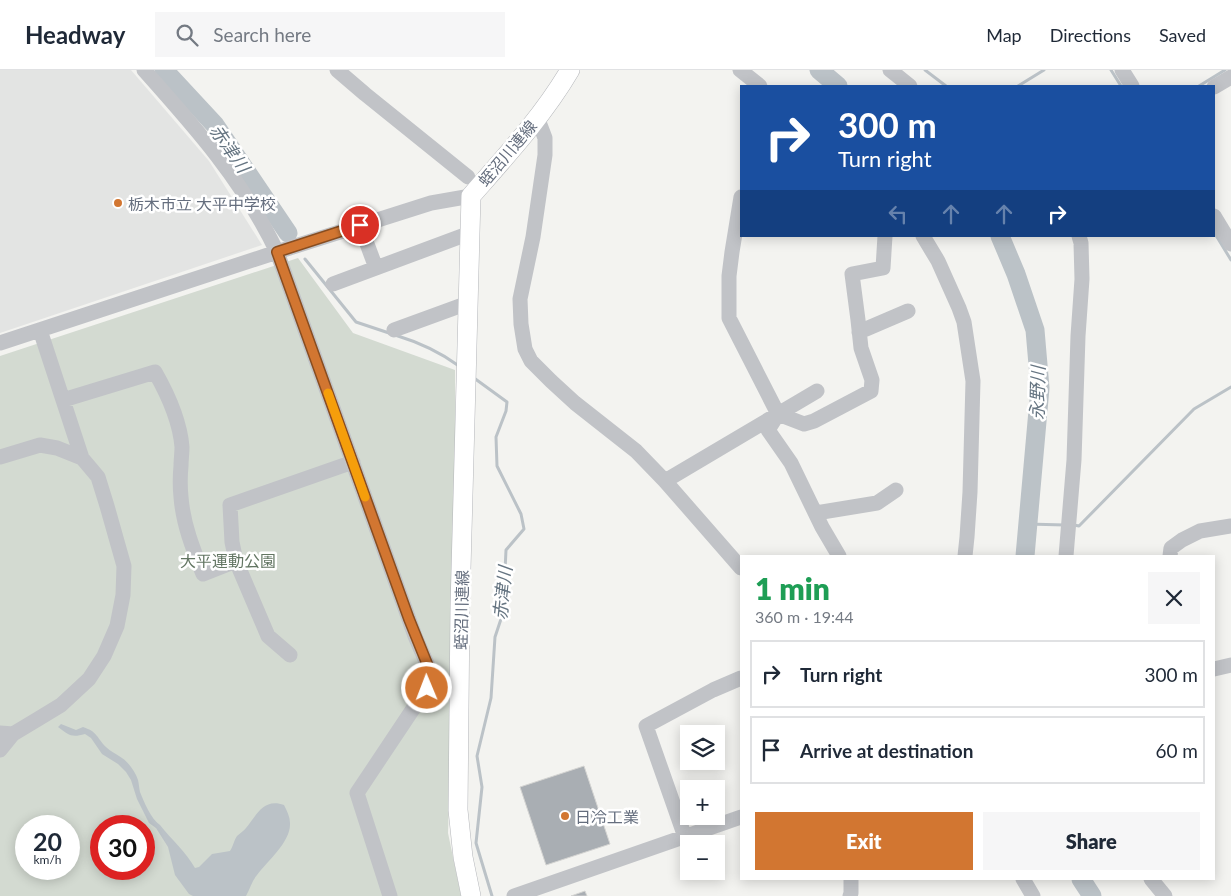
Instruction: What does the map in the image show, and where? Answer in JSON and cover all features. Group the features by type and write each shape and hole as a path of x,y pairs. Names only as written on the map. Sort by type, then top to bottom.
{"main road":[{"name":"蛭沼川連線","path":"471,896 463,857 458,810 460,606 471,196 538,117 570,70"}],"street":[{"path":"144,70 186,116 223,163 265,227 277,252 415,636 428,666 427,688 357,793 390,896"},
{"path":"337,70 468,177"},
{"path":"740,70 759,85"},
{"path":"890,70 909,85"},
{"path":"1122,70 1131,85"},
{"path":"1215,86 1231,77"},
{"path":"538,117 545,138 545,155 533,237 520,299 525,349 531,360 551,381 575,403 636,451 665,481 740,567"},
{"path":"0,343 360,225 431,203 471,196"},
{"path":"740,203 730,268 729,318 778,414 804,424 814,421 871,391 872,380 861,348 852,274 883,268 885,237"},
{"path":"1215,218 1231,244"},
{"path":"360,225 376,268"},
{"path":"333,284 470,233"},
{"path":"924,237 938,261 964,322 973,381 970,492 965,555"},
{"path":"1066,555 1074,460 1077,346 1082,279 1079,237"},
{"path":"394,330 468,303"},
{"path":"859,332 908,311"},
{"path":"0,750 6,733 61,705 89,679 104,656 117,626 123,595 124,566 98,477 82,458 40,330"},
{"path":"63,400 155,372 163,386 182,447 181,497 185,524 202,574 236,561"},
{"path":"665,481 817,391"},
{"path":"778,414 768,430 791,463 838,555"},
{"path":"0,457 40,445 57,448 82,458"},
{"path":"290,654 268,636 236,561 232,542 230,505 353,462"},
{"path":"816,513 876,503 896,490"},
{"path":"1170,555 1172,548 1182,540 1200,531 1231,526"},
{"path":"684,835 646,726 713,690 740,678"},
{"path":"691,835 740,817"},
{"path":"514,896 680,839"},
{"path":"1024,880 1033,896"},
{"path":"1152,880 1165,896"}],"shaded area":[{"name":"栃木市立 大平中学校","path":"0,70 131,70 209,161 262,245 0,333"},
{"path":"61,724 76,730 83,727 92,731 108,748 128,763 137,777 140,792 151,815 145,815 126,772 118,764 102,754 91,738 85,734 73,736 58,727"},
{"path":"277,803 284,805 290,821 287,837 283,844 255,877 246,896 193,896 189,894 175,875 168,847 156,828 155,820 183,851 195,868 199,867 212,854 230,851 237,836 257,813 266,806"}],"green space":[{"name":"大平運動公園","path":"298,258 353,333 455,370 456,562 448,833 461,896 0,896 0,356"}],"building":[{"name":"日冷工業","path":"584,766 610,844 546,865 520,787"},
{"path":"585,891 587,896 571,896"}],"waterway":[{"name":"赤津川","path":"164,70 215,125 288,233"},
{"name":"永野川","path":"819,70 837,85"},
{"path":"925,70 945,85"},
{"path":"1020,85 1044,70"},
{"path":"1111,70 1120,85"},
{"path":"1201,85 1225,70"},
{"path":"1215,234 1231,260"},
{"name":"永野川","path":"1000,237 1016,274 1035,330 1040,388 1025,555"},
{"name":"赤津川","path":"305,259 356,322 389,333"},
{"name":"赤津川","path":"395,335 428,348 459,366"},
{"name":"赤津川","path":"474,378 507,402 506,411 496,437 497,466 521,514 524,529 506,550 503,613 495,637 491,698 477,756 482,787 476,843 492,896"},
{"path":"1074,525 1079,526 1194,409 1231,387"},
{"path":"1027,524 1065,525"},
{"name":"永野川","path":"1082,880 1092,896"}],"slow traffic":[{"path":"328,393 365,497"}],"place":[{"name":"栃木市立 大平中学校","path":"118,203"},
{"name":"日冷工業","path":"565,816"}],"route":[{"path":"360,225 277,252 415,636 428,666 427,688"}]}
